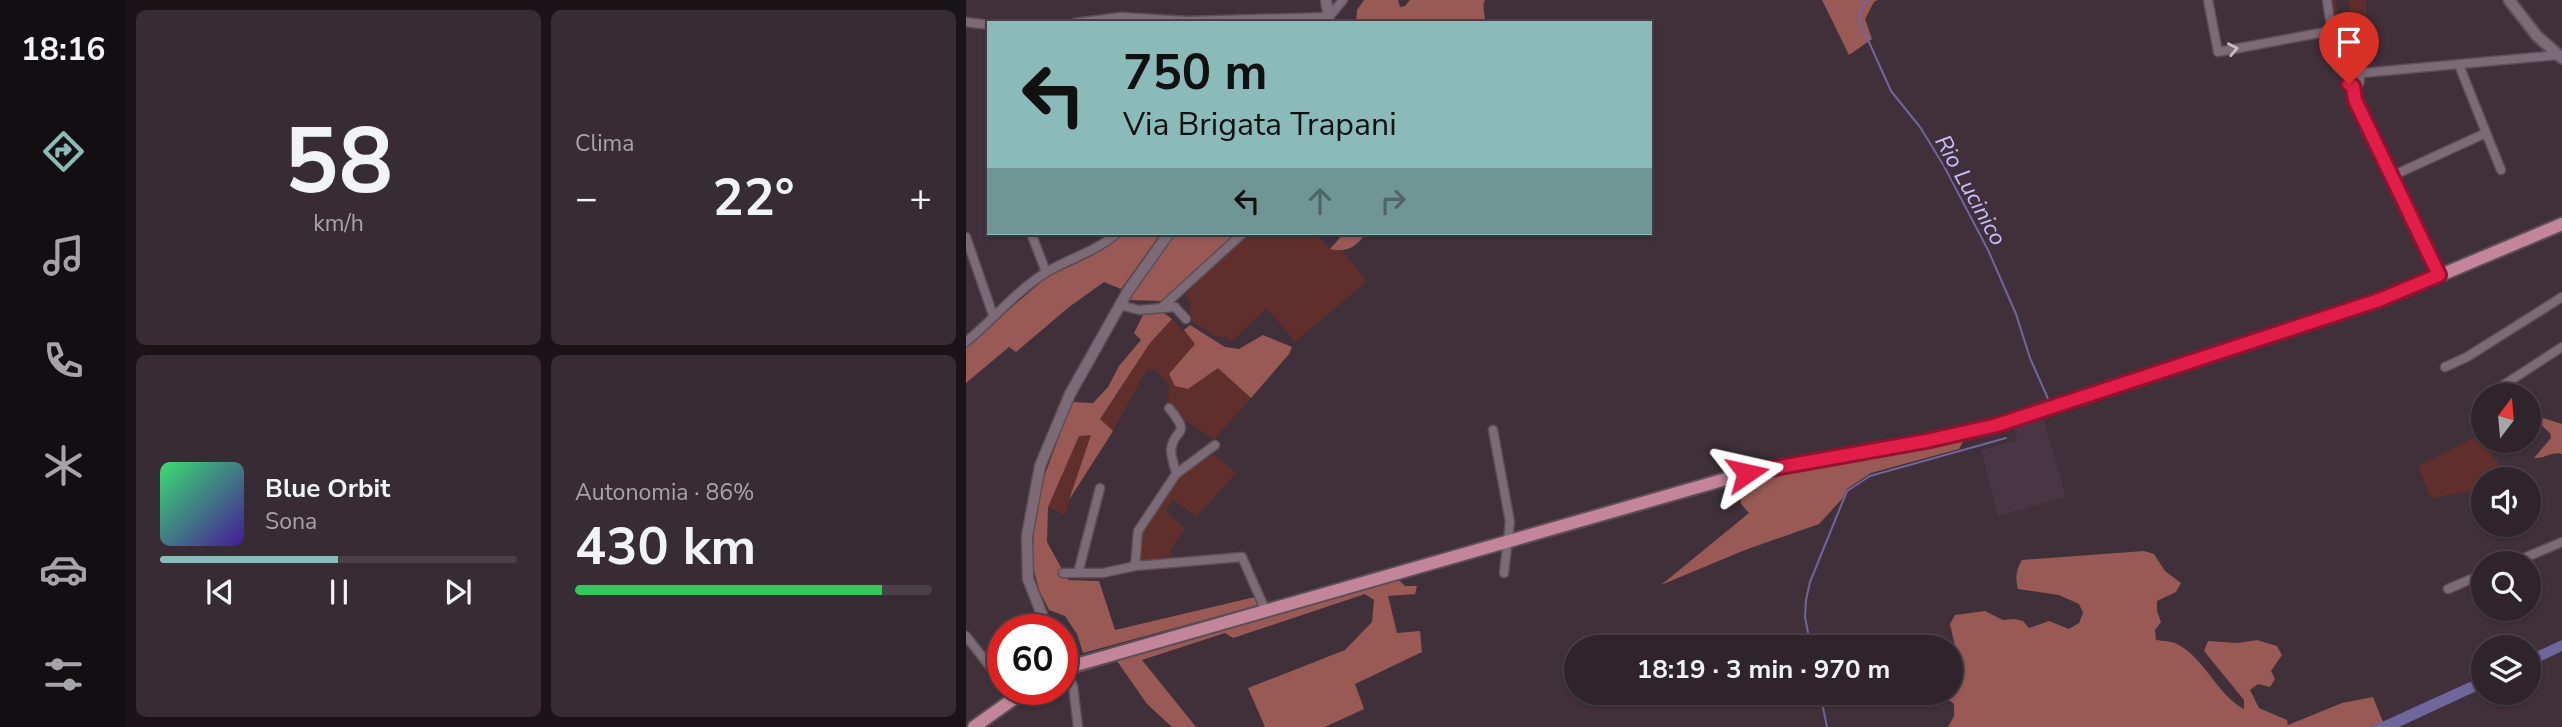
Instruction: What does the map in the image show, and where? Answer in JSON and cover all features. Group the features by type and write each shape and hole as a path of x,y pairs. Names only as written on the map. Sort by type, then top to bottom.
{"main road":[{"path":"2510,0 2537,36 2561,56"},
{"path":"1078,662 1747,473 1926,441 1997,425 2379,300 2562,224"},
{"path":"974,727 999,705"}],"street":[{"path":"1326,0 1328,20"},
{"path":"1328,20 1343,0"},
{"path":"2208,0 2218,52 2330,31"},
{"path":"2327,0 2337,66 2353,86 2355,100 2439,275"},
{"path":"1122,20 1328,20"},
{"path":"966,23 987,25"},
{"path":"2348,77 2362,73 2561,56"},
{"path":"2459,65 2501,170"},
{"path":"2353,86 2359,83 2359,76"},
{"path":"2392,176 2486,133"},
{"path":"1032,235 1046,272"},
{"path":"1039,614 1027,579 1027,536 1040,466 1070,394 1120,305 1167,235"},
{"path":"1162,307 1242,235"},
{"path":"966,237 993,315"},
{"path":"966,342 993,315 1046,272 1108,237"},
{"path":"2445,367 2467,357 2562,297"},
{"path":"1120,305 1139,310 1175,307 1186,319"},
{"path":"2506,383 2562,347"},
{"path":"1169,408 1182,429 1171,450 1176,474"},
{"path":"1493,430 1510,522 1504,573"},
{"path":"1135,566 1138,531 1176,474 1216,445"},
{"path":"1078,573 1100,488"},
{"path":"2541,551 2562,542"},
{"path":"1063,573 1103,573 1135,566 1242,557 1265,609"},
{"path":"2448,589 2471,579"},
{"path":"966,636 987,663"},
{"path":"1075,705 1078,727"}],"shaded area":[{"path":"1364,0 1398,0 1400,7 1410,0 1485,0 1485,21 1356,21 1357,10"},
{"path":"1822,0 1878,0 1874,2 1865,19 1872,39 1849,55"},
{"path":"2333,0 2336,0 2339,29 2351,28 2349,0 2366,0 2367,30 2336,33"},
{"path":"1121,235 1160,235 1121,289 1104,282 1069,307 1016,352 1009,347 966,383 966,346 1047,277 1090,257"},
{"path":"1173,235 1236,235 1163,301 1127,300"},
{"path":"1244,235 1317,235 1330,249 1342,251 1367,281 1295,342 1267,308 1231,342 1225,336 1217,337 1192,321 1191,302 1185,295"},
{"path":"1342,235 1364,235 1351,248 1330,249"},
{"path":"1161,311 1172,319 1150,343 1100,419 1113,431 1069,500 1091,435 1079,436 1048,507 1047,542 1068,580 1099,581 1115,630 1255,597 1259,605 1083,653 1078,637 1078,614 1060,614 1049,610 1039,590 1032,563 1041,485 1072,402 1093,403 1108,387 1119,366 1141,340 1134,333 1144,313"},
{"path":"1172,319 1196,344 1169,374 1188,389 1218,368 1251,398 1214,439 1184,420 1168,401 1169,385 1156,370 1147,369 1113,431 1099,420 1150,343"},
{"path":"1190,325 1225,347 1239,349 1263,335 1292,347 1251,398 1218,368 1188,389 1175,386 1169,374 1195,344 1184,330"},
{"path":"2042,414 2066,497 1998,516 1981,450 2017,440 2013,426"},
{"path":"2543,418 2562,424 2562,454 2534,458 2551,438 2550,433 2541,425"},
{"path":"1091,434 1065,515 1048,507 1079,436"},
{"path":"1966,436 1959,449 1871,473 1847,489 1842,499 1819,524 1745,550 1661,585 1749,513 1741,504 1738,479"},
{"path":"2471,439 2471,453 2491,453 2501,467 2471,467 2471,491 2431,498 2418,466"},
{"path":"1214,454 1236,473 1197,517 1172,499 1166,511 1185,529 1169,552 1173,556 1140,561 1141,531 1179,476"},
{"path":"2144,551 2154,554 2165,571 2181,583 2176,592 2157,601 2161,622 2155,630 2156,640 2175,643 2187,650 2234,703 2244,709 2244,700 2204,651 2208,641 2238,643 2257,640 2277,646 2282,655 2271,671 2275,679 2270,687 2258,684 2250,690 2259,708 2287,720 2288,725 2342,703 2373,697 2383,722 2371,727 1948,727 1954,716 1954,705 1963,705 1963,635 1952,635 1950,624 1955,615 1985,611 2003,620 2023,621 2029,628 2049,621 2069,629 2079,623 2083,613 2079,604 2059,595 2018,589 2017,574 2022,560"},
{"path":"1395,576 1405,586 1417,586 1415,594 1388,596 1397,633 1420,631 1422,652 1355,684 1364,709 1325,727 1265,727 1248,688 1345,650 1372,622 1374,600 1365,594 1233,638 1225,633 1142,660 1196,727 1172,727 1147,704 1117,661 1078,673 1078,666"},
{"path":"2562,640 2562,651 2541,661 2541,650"},
{"path":"2471,681 2471,694 2399,727 2371,727"}],"waterway":[{"name":"Rio Lucinico","path":"1868,0 1862,5 1859,20 1891,91 1920,127 1944,166 1988,250 2049,401"},
{"name":"Rio Lucinico","path":"1808,635 1805,617 1810,582 1847,491 1870,476 2006,438"},
{"name":"Rio Lucinico","path":"1822,705 1827,727"}],"route":[{"path":"1747,473 1926,441 1997,425 2379,300 2439,275 2355,100 2353,86 2349,84"}]}
